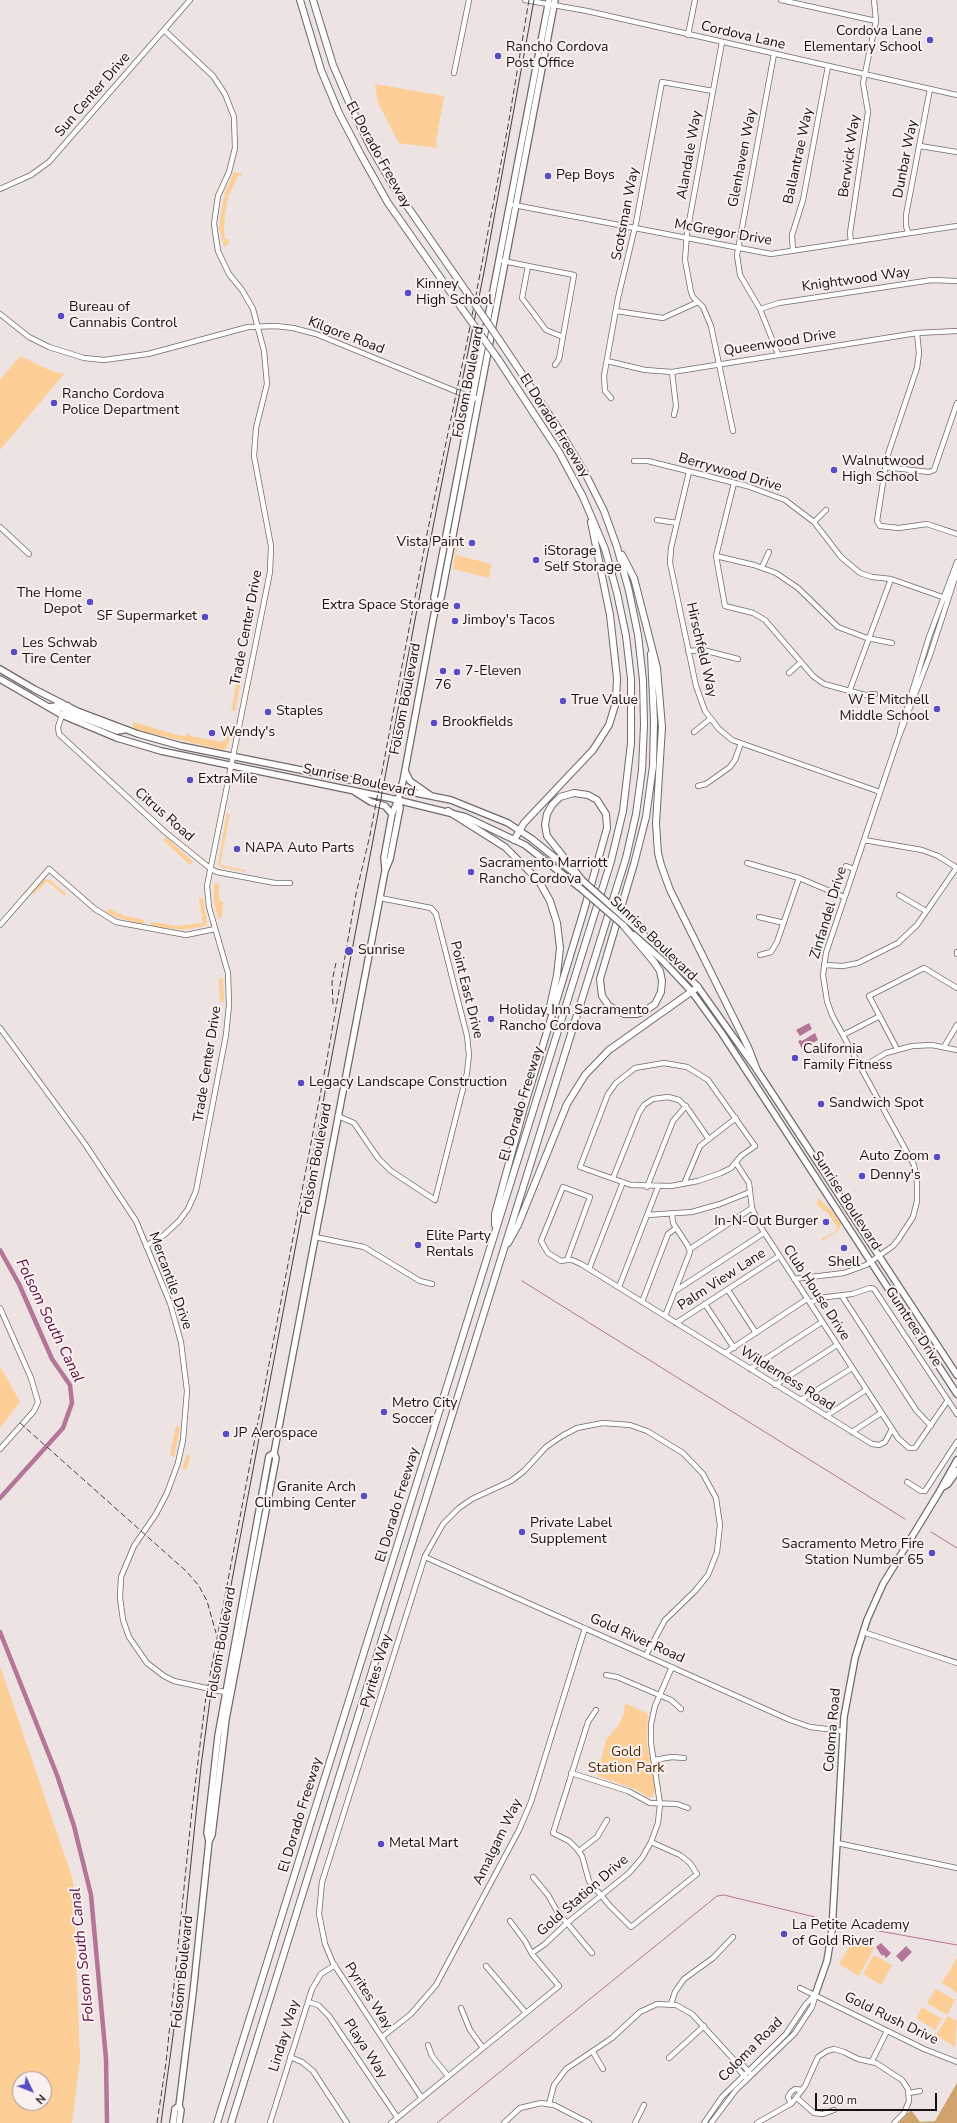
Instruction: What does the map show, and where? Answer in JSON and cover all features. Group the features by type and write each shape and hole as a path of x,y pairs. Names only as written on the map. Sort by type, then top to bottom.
{"highway":[{"name":"El Dorado Freeway","path":"217,2123 611,861 623,811 631,743 631,679 626,636 618,593 605,549 590,512 559,452 498,359 388,203 360,155 339,113 321,70 300,0"},
{"name":"El Dorado Freeway","path":"231,2123 626,858 636,814 642,770 644,725 643,680 638,635 629,591 617,547 604,511 584,471 561,432 394,187 371,148 333,65 313,0"},
{"path":"514,840 519,830 540,804 593,750 609,725 616,702 617,678 610,615 593,538 590,512"},
{"path":"617,547 634,578 650,634 657,668 661,705 656,823 658,853 661,865 670,890 748,1047 757,1070"},
{"path":"623,925 654,962 660,971 662,981 661,992 655,1004 645,1011 637,1014 624,1014 609,1006 602,996 600,986 603,966 636,857 646,817 653,766 654,721 650,634"},
{"path":"495,1232 495,1214 540,1054 603,847 607,826 606,814 597,800 588,795 574,792 560,798 552,805 547,814 545,825 550,839 582,880"},
{"path":"448,811 504,847 539,881 550,901 557,923 560,948 557,975 540,1054"},
{"path":"507,1241 518,1225 567,1104 585,1075 609,1050 698,987"}],"main road":[{"name":"Folsom Boulevard","path":"385,871 384,858 392,814 398,800 405,770 437,603 441,598 454,534 451,530 502,261 510,204 534,76 551,2"},
{"name":"Folsom Boulevard","path":"502,261 517,205 536,100 551,2"},
{"path":"534,76 536,82 534,97 536,100"},
{"name":"Folsom Boulevard","path":"437,603 434,598 476,398"},
{"path":"452,508 454,514 453,525"},
{"name":"Sunrise Boulevard","path":"0,669 34,689 68,706 124,730 181,746 232,757 451,800 478,810 519,830 582,880 668,956 698,987 757,1070 957,1375"},
{"name":"Sunrise Boulevard","path":"0,679 62,715 117,738 154,749 231,766 448,811 483,824 531,849 580,887 623,925 663,961 692,992 721,1032 957,1394"},
{"path":"49,708 56,706 66,709 68,706"},
{"path":"62,715 68,712 117,732 124,730"},
{"path":"405,770 410,781 432,796"},
{"path":"355,792 371,802 385,806 392,814"},
{"name":"Folsom Boulevard","path":"179,2123 181,2110 179,2106 209,1841 206,1833 228,1692 276,1458 274,1453 385,871 390,859 400,808 398,800"},
{"name":"Coloma Road","path":"943,1487 943,1482 957,1460"},
{"name":"Coloma Road","path":"815,1995 827,1960 831,1942 843,1731 849,1682 863,1632 874,1602 892,1567 943,1487 948,1484 957,1471"},
{"name":"Folsom Boulevard","path":"173,2123 175,2109 179,2106"}],"street":[{"name":"Sun Center Drive","path":"0,188 31,175 49,162 190,0"},
{"path":"454,73 469,0"},
{"name":"Cordova Lane","path":"525,0 551,2 957,95"},
{"path":"688,34 695,0"},
{"path":"781,0 876,21"},
{"name":"Berwick Way","path":"851,242 850,233 868,112 863,88 876,21 874,0"},
{"name":"Trade Center Drive","path":"146,1246 164,1235 182,1218 192,1200 200,1176 226,1035 229,1005 226,963 215,929 207,896 232,757 270,572 271,552 254,456 256,428 267,384 266,360 259,326 242,290 223,264 215,241 214,224 218,196 229,172 236,148 235,126 232,109 225,94 213,76 164,30"},
{"name":"Alandale Way","path":"722,42 686,238 685,260 687,279 693,297 698,302 711,326 733,431"},
{"name":"Glenhaven Way","path":"774,54 738,248 737,262 740,275 760,309 778,354"},
{"name":"Ballantrae Way","path":"793,251 792,235 803,200 828,66"},
{"name":"Scotsman Way","path":"611,398 606,394 604,385 607,361 616,311 635,228 662,82 713,91"},
{"name":"Dunbar Way","path":"908,232 906,226 906,215 930,89"},
{"path":"920,146 957,152"},
{"name":"McGregor Drive","path":"510,204 771,254 908,232 957,226"},
{"path":"502,261 574,275 559,359 555,365"},
{"path":"528,266 522,298 546,330 563,337"},
{"name":"Knightwood Way","path":"760,309 779,303 932,280 957,281"},
{"path":"616,311 663,318 698,302"},
{"name":"Kilgore Road","path":"0,314 29,337 49,348 84,358 104,360 139,356 221,334 259,326 284,327 316,334 476,398"},
{"name":"Queenwood Drive","path":"607,361 645,370 672,372 917,333 957,331"},
{"path":"917,333 919,353 917,368 885,467 878,524 880,526 899,528 927,524 957,534"},
{"path":"672,372 676,406 674,415"},
{"path":"885,467 929,472 934,470 957,403"},
{"name":"Berrywood Drive","path":"634,461 648,461 734,483 785,500 814,522 850,566 866,575 891,579 945,598"},
{"name":"Hirschfeld Way","path":"689,472 671,548 670,563 699,698 710,719 724,734 741,743 880,792"},
{"path":"734,483 716,556 725,606 753,613 765,620 813,676 824,684 849,692 865,695 875,694"},
{"path":"814,522 826,510"},
{"path":"657,520 677,523"},
{"path":"0,527 30,554"},
{"path":"762,567 769,552"},
{"path":"716,556 762,567 792,582 838,626 867,638 892,643"},
{"name":"Zinfandel Drive","path":"794,1279 844,1273 871,1262 893,1246 906,1230 913,1217 917,1201 917,1183 914,1164 843,1035 827,1001 824,986 824,965 826,953 844,897 898,739 923,677 945,598 957,562"},
{"name":"Zinfandel Drive","path":"945,598 957,572"},
{"path":"849,692 867,638 891,579"},
{"path":"688,651 703,650 738,659"},
{"path":"788,673 802,662"},
{"name":"Citrus Road","path":"62,715 58,727 59,734 164,830 211,869 217,872 268,882 285,884 290,883"},
{"path":"694,732 710,719"},
{"path":"698,786 706,784 730,767 735,760 741,743"},
{"path":"824,965 850,964 905,937 926,911 957,867 938,856 922,850 864,840"},
{"path":"747,863 798,878 844,897"},
{"path":"846,866 854,869"},
{"path":"0,925 50,869 95,909 116,922 186,935 215,929"},
{"path":"760,955 768,953 774,948 784,923 798,878"},
{"path":"899,895 926,911"},
{"name":"Point East Drive","path":"338,1116 354,1123 378,1158 391,1171 435,1200 467,1073 469,1055 467,1036 436,914 430,908 380,898"},
{"path":"758,917 767,917 784,923"},
{"path":"897,1049 869,996 924,968 957,988"},
{"path":"843,1035 880,1016"},
{"path":"944,1047 957,1025"},
{"name":"Mercantile Drive","path":"0,1028 40,1080 103,1170 136,1221 176,1321 185,1371 187,1408 182,1447 170,1485 156,1514 134,1546 121,1577 120,1598 122,1616 131,1642 147,1663 160,1674 174,1681 228,1692"},
{"path":"861,1068 880,1056 897,1049 922,1045 957,1050"},
{"path":"664,1063 677,1064 694,1071 715,1088 755,1146 741,1156 736,1163 721,1173 684,1184 647,1187 623,1182 613,1178 580,1167 611,1089 622,1077 635,1068 664,1063"},
{"path":"613,1178 639,1113 644,1105 653,1099 662,1096 674,1098 686,1106 708,1138"},
{"path":"647,1187 673,1121 686,1106"},
{"path":"684,1184 698,1151 708,1138 736,1118"},
{"name":"Club House Drive","path":"736,1163 746,1178 752,1208 764,1233 892,1429 907,1447 913,1449 917,1446 930,1426"},
{"path":"589,1269 623,1182"},
{"name":"Wilderness Road","path":"567,1260 590,1197 563,1187 541,1241 548,1253 561,1261 567,1260 577,1262 589,1269 872,1444 879,1445 887,1440 892,1429"},
{"path":"619,1287 658,1187"},
{"path":"647,1215 672,1214 706,1208 750,1192"},
{"path":"690,1249 752,1208"},
{"path":"665,1316 690,1249 676,1228 672,1214"},
{"path":"642,1302 668,1234 676,1228"},
{"path":"675,1291 764,1233"},
{"path":"315,1237 364,1247 423,1282 432,1284"},
{"name":"Palm View Lane","path":"676,1323 779,1256"},
{"name":"Gumtree Drive","path":"725,1353 808,1301 819,1298 859,1293 870,1288 876,1290 957,1414"},
{"path":"728,1290 756,1333"},
{"path":"842,1296 916,1410 930,1426 948,1400"},
{"path":"706,1304 734,1348"},
{"path":"0,1308 31,1378 38,1402 34,1412 0,1449"},
{"path":"750,1369 822,1322"},
{"path":"776,1384 837,1345"},
{"path":"801,1400 852,1368"},
{"path":"826,1416 866,1390"},
{"path":"852,1432 881,1413"},
{"name":"Pyrites Way","path":"421,2097 335,1965 325,1944 320,1925 319,1903 322,1882 425,1557 443,1524 459,1508 472,1499 511,1481 524,1471 546,1447 562,1436 583,1427 604,1423 630,1425 647,1431 683,1453 703,1474 716,1498 720,1525 718,1548 708,1575 695,1592 665,1620 646,1655"},
{"path":"907,1482 921,1491 926,1491 957,1442"},
{"name":"Gold River Road","path":"425,1557 790,1720 810,1726 843,1731"},
{"name":"Amalgam Way","path":"382,2037 411,2014 436,1985 519,1830 530,1802 585,1628"},
{"path":"863,1632 957,1663"},
{"name":"Gold Station Drive","path":"532,1953 550,1940 567,1923 636,1866 651,1842 658,1823 660,1804 651,1729 652,1716 672,1667"},
{"path":"606,1675 617,1677 672,1701 681,1709"},
{"path":"596,1710 588,1722 552,1833 569,1841 579,1851 588,1877 601,1895 631,1928 697,1874 690,1863 680,1855 651,1842"},
{"path":"654,1760 672,1757 684,1758"},
{"path":"571,1774 628,1791 650,1803 677,1804 688,1808"},
{"path":"579,1851 597,1837 607,1820"},
{"path":"837,1843 957,1868"},
{"path":"533,1877 567,1923 592,1953"},
{"path":"391,2123 559,1986 532,1953 510,1921"},
{"path":"671,2004 675,1992 684,1979 713,1958 733,1937"},
{"name":"Linday Way","path":"270,2123 308,2002 318,1978 335,1965"},
{"path":"486,1966 526,2013"},
{"name":"Gold Rush Drive","path":"800,1988 888,2031 957,2062"},
{"name":"Coloma Road","path":"704,2123 722,2097 743,2074 786,2034 815,1995"},
{"name":"Coloma Road","path":"711,2123 727,2101 782,2047 799,2028 812,2007 815,1995"},
{"name":"Playa Way","path":"308,2002 318,2005 330,2016 397,2117"},
{"path":"549,2104 554,2085 562,2073 571,2065 612,2038 645,2008 657,2004 671,2004 687,2010 704,2026 735,2061 735,2065 748,2079"},
{"path":"461,2008 470,2030 483,2048"},
{"path":"669,2058 704,2026"},
{"path":"872,2061 888,2031"},
{"path":"428,2045 432,2056 448,2076"},
{"path":"757,2123 791,2104 802,2090 815,2061 827,2051 839,2050 858,2059 872,2061 898,2076 906,2084 909,2093 909,2101 906,2111 894,2123"},
{"path":"592,2052 603,2069"},
{"path":"290,2057 302,2062 313,2071 347,2123"},
{"path":"735,2061 739,2061 752,2075"},
{"path":"791,2104 788,2097 791,2092 794,2089 802,2090"},
{"path":"909,2093 920,2091"},
{"path":"797,2098 814,2112 822,2114 834,2110"},
{"path":"504,2123 514,2112 527,2105 549,2104 580,2121 589,2123"},
{"path":"635,2123 644,2105"}],"green space":[{"path":"375,84 444,96 436,142 437,148 399,143 378,103"},
{"path":"234,172 242,174 241,176 238,175 228,197 224,195"},
{"path":"224,196 228,198 224,229 225,239 228,239 229,243 224,247 219,227"},
{"path":"20,356 49,370 64,374 0,450 0,380"},
{"path":"457,539 459,539 456,555 491,564 489,578 453,569"},
{"path":"237,664 244,665 235,711 229,710 232,709 233,703 230,701 233,702 236,684 233,682 237,682 240,666"},
{"path":"133,722 181,736 186,736 187,732 190,736 221,742 225,740 227,732 231,733 227,748 223,750 144,732 133,728"},
{"path":"227,813 230,814 220,865 245,870 245,872 221,867 218,864"},
{"path":"166,837 193,862 190,865 163,840"},
{"path":"44,879 50,880 66,894 65,896 47,881 34,894 32,893"},
{"path":"214,883 219,884 219,900 223,902 222,917 218,919 214,901"},
{"path":"199,898 203,898 207,923 205,926 183,930 151,926 151,922 177,926 203,923"},
{"path":"109,909 125,916 144,920 143,925 116,917 106,912"},
{"path":"220,978 223,978 224,1003 220,1001"},
{"path":"818,1198 833,1212 841,1224 838,1231 822,1241 822,1238 836,1231 837,1227 828,1213 817,1205"},
{"path":"0,1366 20,1402 0,1428"},
{"path":"176,1426 180,1427 174,1457 170,1455"},
{"path":"187,1454 190,1456 187,1469 182,1469"},
{"path":"0,1666 73,1880 80,2059 72,2123 0,2123"},
{"name":"Gold Station Park","path":"625,1703 648,1714 647,1745 656,1789 652,1797 648,1797 635,1789 597,1776 606,1740 619,1724 624,1713"},
{"path":"855,1937 874,1948 859,1976 839,1964"},
{"path":"874,1955 892,1965 881,1985 863,1974"},
{"path":"957,1958 957,1993 942,1983"},
{"path":"936,1989 955,2000 947,2015 927,2003"},
{"path":"922,2007 942,2019 935,2030 916,2018"},
{"path":"948,2016 957,2021 955,2047 936,2035"}],"shaded area":[{"path":"809,1023 812,1029 800,1036 796,1030"},
{"path":"815,1033 818,1040 802,1049 798,1041 802,1041"},
{"path":"881,1943 891,1953 886,1958 883,1954 882,1956 876,1947"},
{"path":"906,1946 912,1952 902,1962 896,1956"},
{"path":"957,2083 957,2123 899,2123 911,2110 920,2122 935,2121"}],"waterway":[{"name":"Folsom South Canal","path":"0,1250 19,1284 52,1359 70,1385 72,1403 63,1428 0,1498"},
{"path":"522,1281 905,1519"},
{"path":"931,1532 957,1548"},
{"name":"Folsom South Canal","path":"0,1632 57,1775 74,1826 91,1895 106,2059 107,2123"},
{"path":"437,2123 717,1896 724,1895 815,1917"},
{"path":"851,1926 957,1945"}],"tram line":[{"path":"161,2123 173,2036 201,1766 212,1685 427,557 485,267 534,0"}],"railway":[{"path":"157,2123 166,2063 192,1810 206,1696 327,1059 356,894 370,835 427,534 468,337 508,126 529,0"},
{"path":"333,1004 332,981 336,963"},
{"path":"20,1423 186,1571 199,1586 207,1601 216,1633"}],"place":[{"name":"Cordova Lane Elementary School","path":"930,40"},
{"name":"Rancho Cordova Post Office","path":"498,56"},
{"name":"Pep Boys","path":"548,176"},
{"name":"Kinney High School","path":"408,293"},
{"name":"Bureau of Cannabis Control","path":"61,316"},
{"name":"Rancho Cordova Police Department","path":"54,403"},
{"name":"Walnutwood High School","path":"834,470"},
{"name":"Vista Paint","path":"472,543"},
{"name":"iStorage Self Storage","path":"536,560"},
{"name":"The Home Depot","path":"90,602"},
{"name":"Extra Space Storage","path":"457,606"},
{"name":"SF Supermarket","path":"205,617"},
{"name":"Jimboy's Tacos","path":"455,621"},
{"name":"Les Schwab Tire Center","path":"14,652"},
{"name":"76","path":"443,671"},
{"name":"7-Eleven","path":"457,672"},
{"name":"True Value","path":"563,701"},
{"name":"W E Mitchell Middle School","path":"937,709"},
{"name":"Staples","path":"268,712"},
{"name":"Brookfields","path":"434,723"},
{"name":"Wendy's","path":"212,733"},
{"name":"ExtraMile","path":"190,780"},
{"name":"NAPA Auto Parts","path":"237,849"},
{"name":"Sacramento Marriott Rancho Cordova","path":"471,872"},
{"name":"Sunrise","path":"349,951"},
{"name":"Holiday Inn Sacramento Rancho Cordova","path":"491,1019"},
{"name":"California Family Fitness","path":"795,1058"},
{"name":"Legacy Landscape Construction","path":"301,1083"},
{"name":"Sandwich Spot","path":"821,1104"},
{"name":"Auto Zoom","path":"937,1157"},
{"name":"Denny's","path":"862,1176"},
{"name":"In-N-Out Burger","path":"826,1222"},
{"name":"Elite Party Rentals","path":"418,1245"},
{"name":"Shell","path":"844,1248"},
{"name":"Metro City Soccer","path":"384,1412"},
{"name":"JP Aerospace","path":"226,1434"},
{"name":"Granite Arch Climbing Center","path":"364,1496"},
{"name":"Private Label Supplement","path":"522,1532"},
{"name":"Sacramento Metro Fire Station Number 65","path":"932,1553"},
{"name":"Metal Mart","path":"381,1844"},
{"name":"La Petite Academy of Gold River","path":"784,1934"}]}
